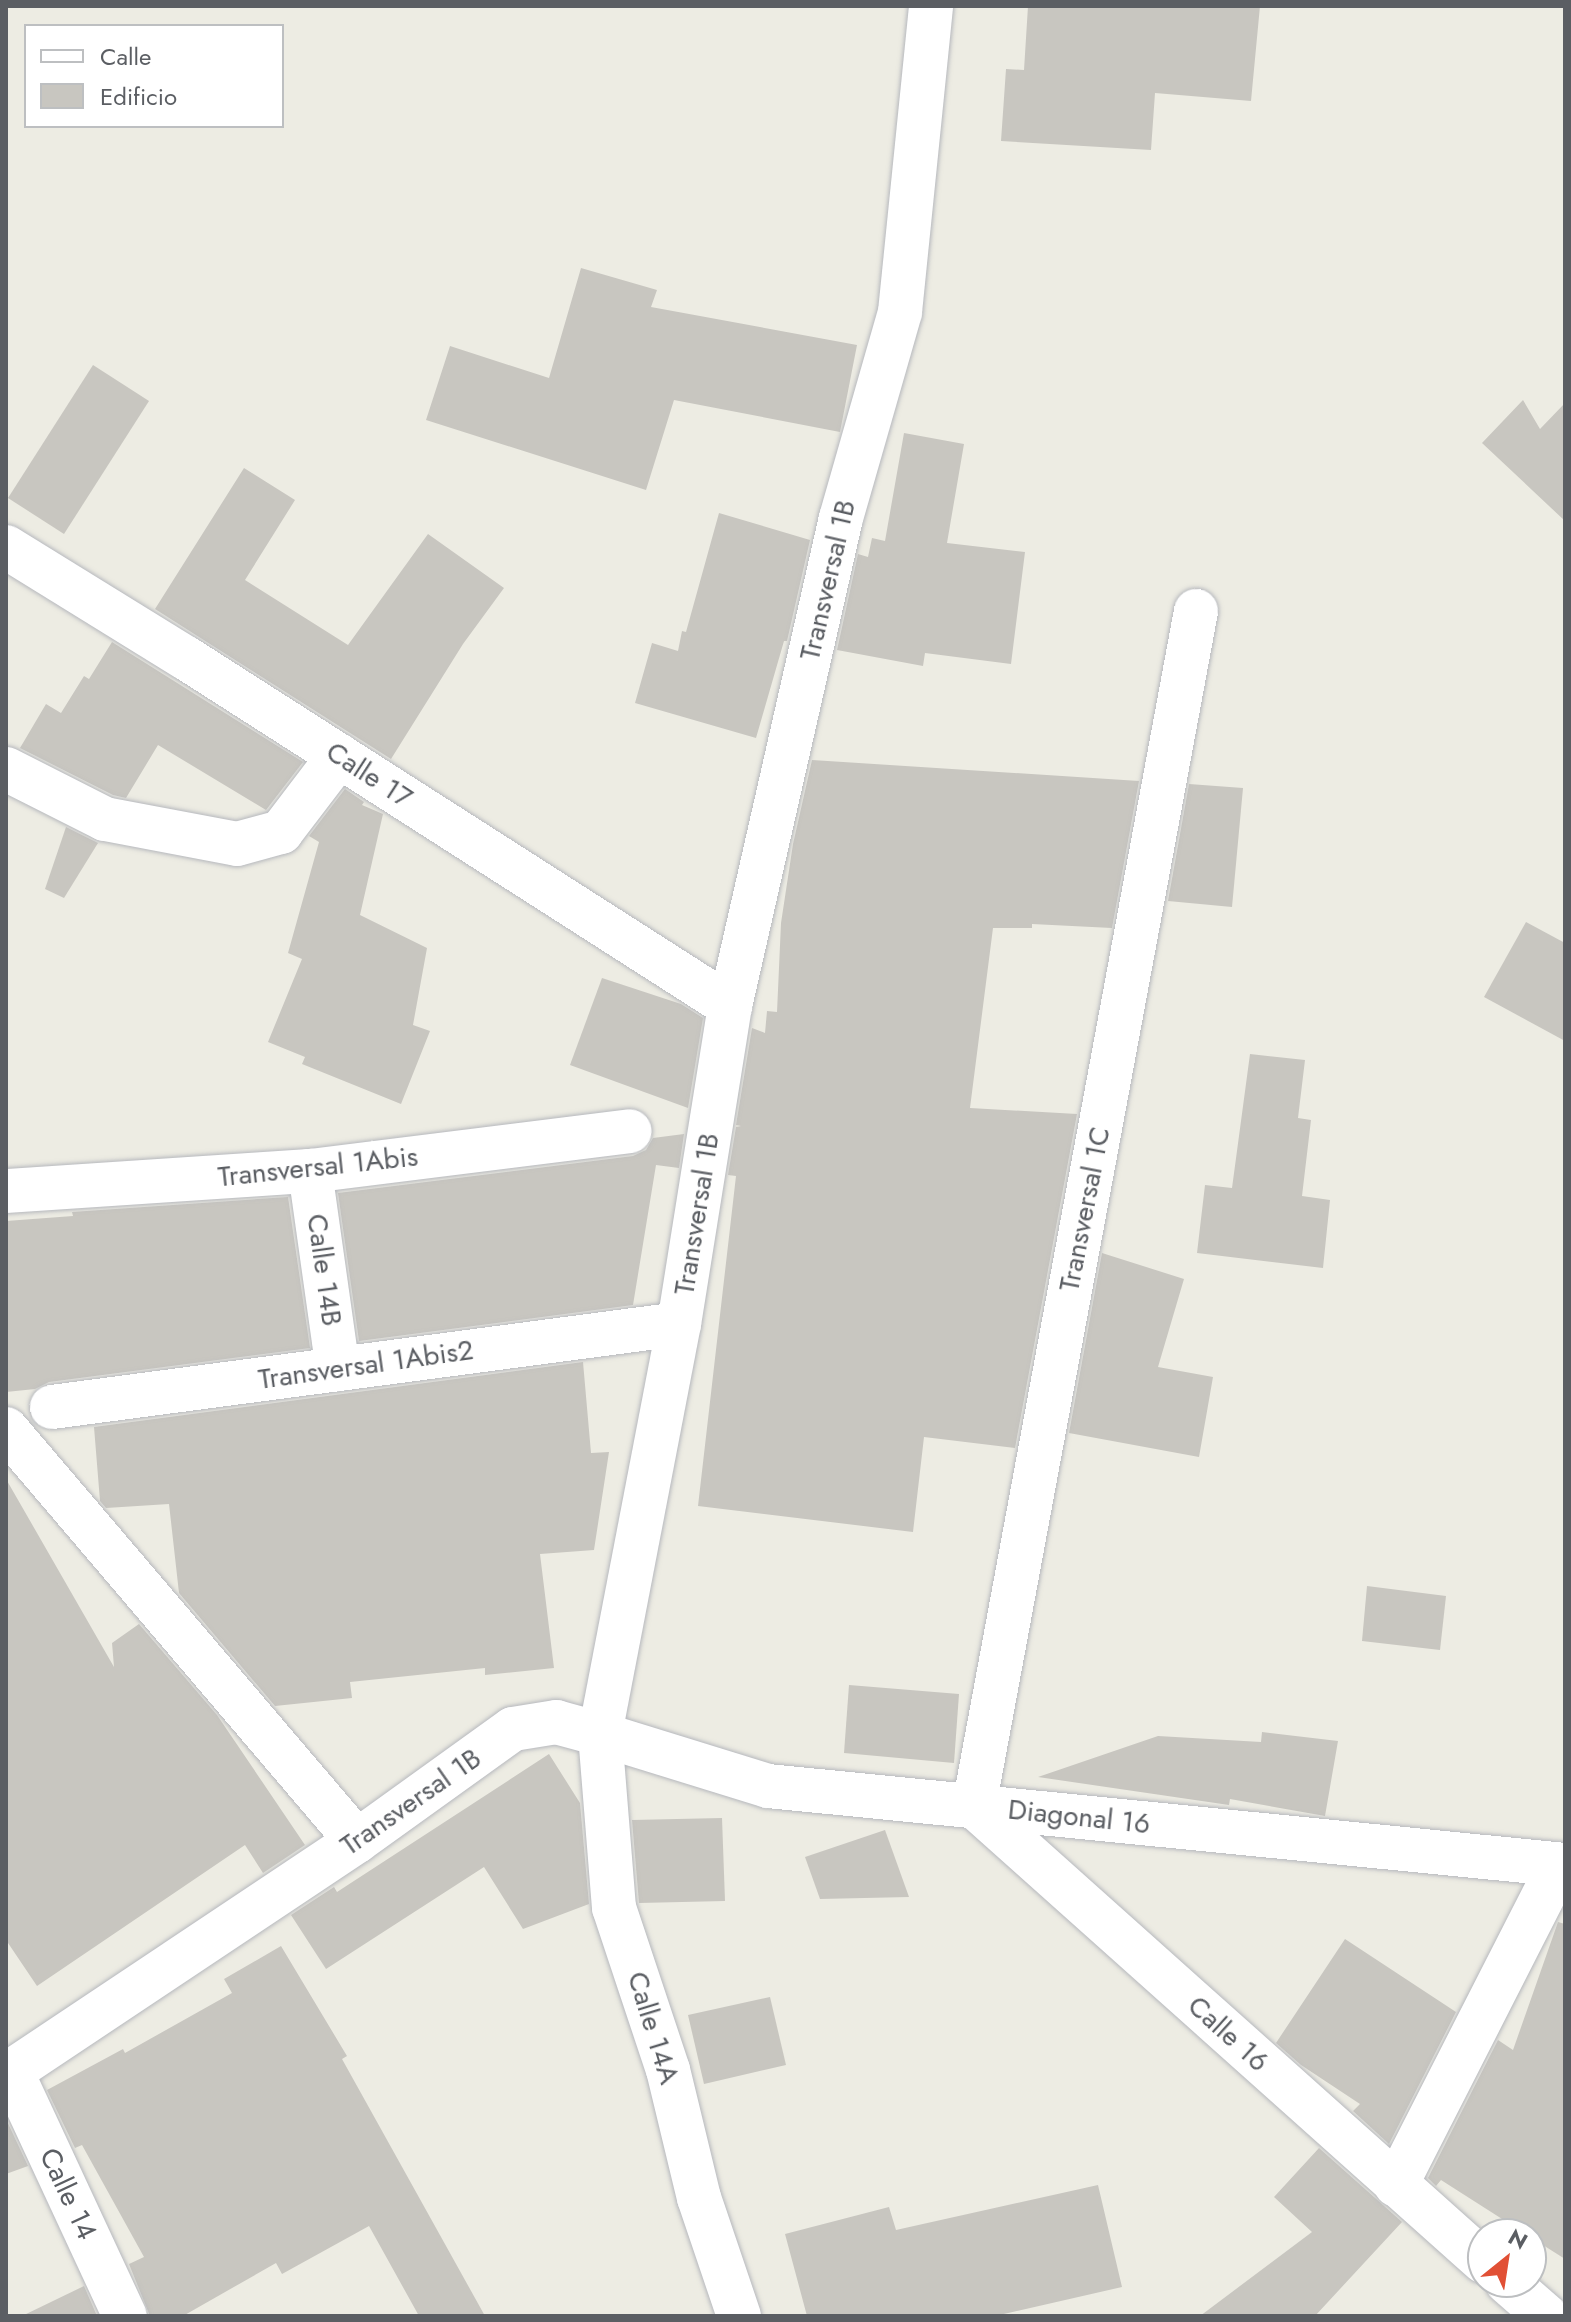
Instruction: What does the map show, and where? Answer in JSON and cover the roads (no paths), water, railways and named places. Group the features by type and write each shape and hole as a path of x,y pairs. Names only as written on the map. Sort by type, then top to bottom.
{"street":[{"name":"Transversal 1B","path":"9,2074 357,1841 513,1729 556,1722 600,1734 679,1324 730,1006 841,518 900,312 931,6"},
{"name":"Calle 17","path":"6,547 730,1006"},
{"name":"Transversal 1C","path":"974,1806 1196,611"},
{"path":"6,769 105,819 237,844 281,832 339,756"},
{"name":"Transversal 1Abis","path":"6,1191 310,1171 630,1131"},
{"name":"Calle 14B","path":"310,1171 338,1369"},
{"name":"Transversal 1Abis2","path":"52,1407 679,1324"},
{"path":"6,1429 357,1841"},
{"name":"Diagonal 16","path":"600,1734 768,1786 1562,1865"},
{"name":"Calle 14A","path":"600,1734 614,1908 668,2070 699,2198 739,2316"},
{"name":"Calle 16","path":"974,1806 1467,2247"},
{"path":"1396,2185 1562,1865"},
{"name":"Calle 14","path":"9,2074 125,2316"},
{"path":"1525,2298 1546,2316"}]}
